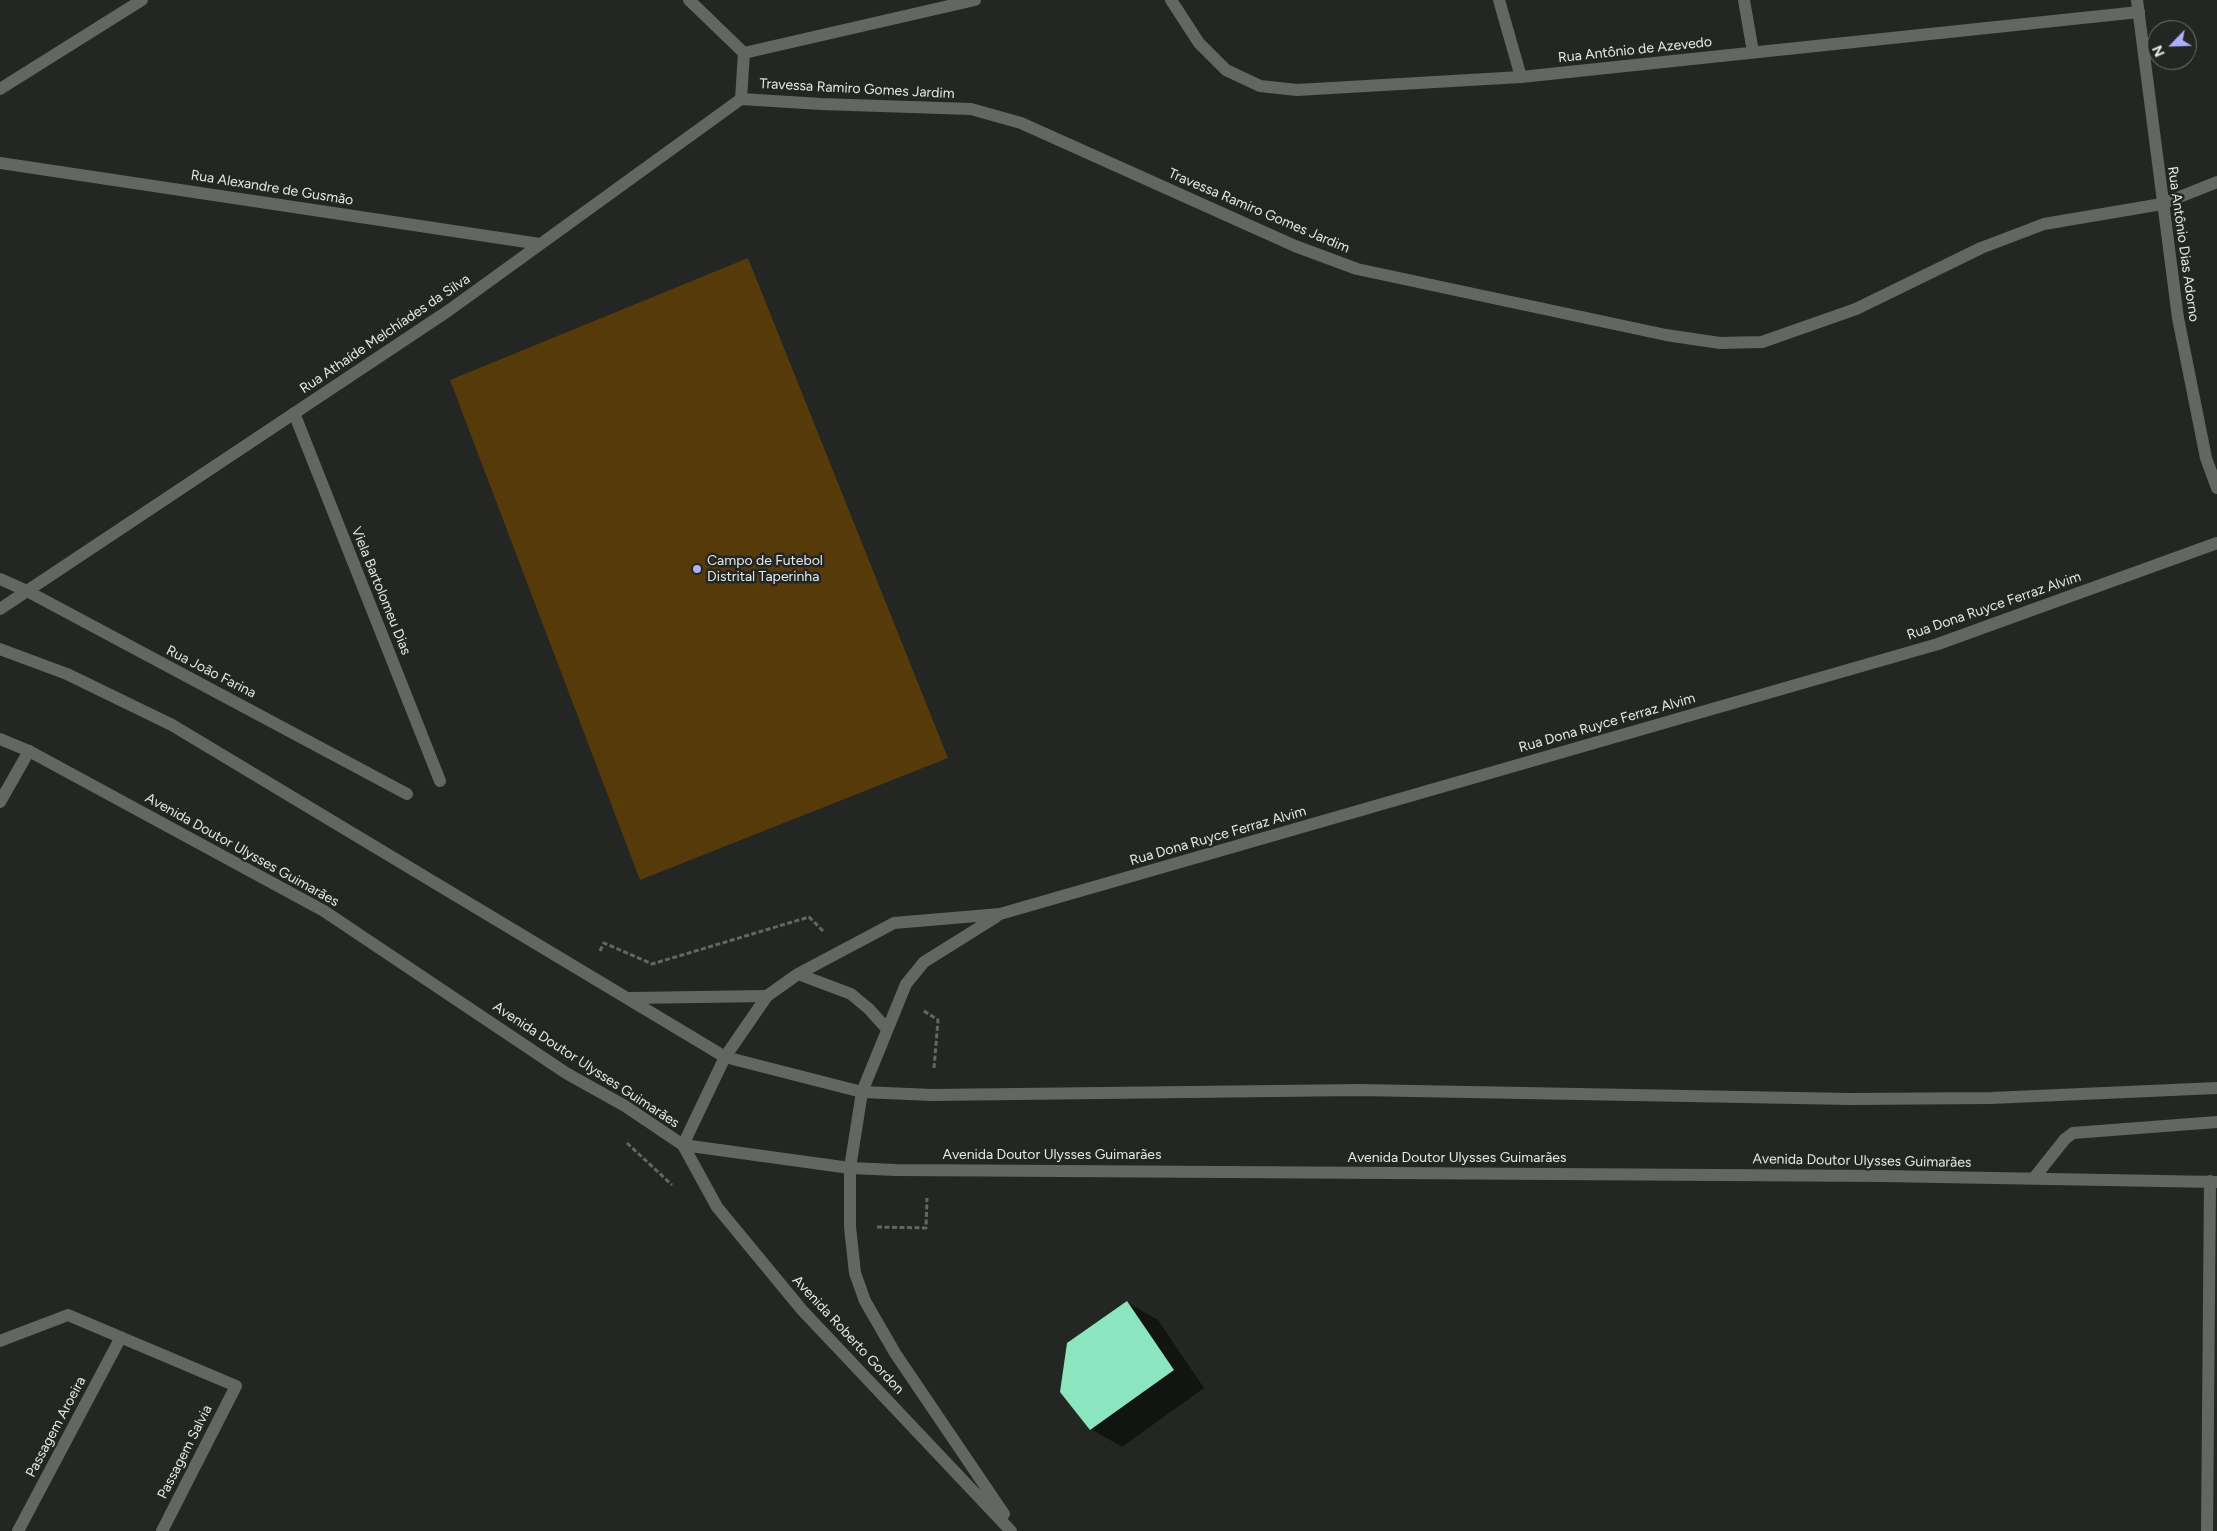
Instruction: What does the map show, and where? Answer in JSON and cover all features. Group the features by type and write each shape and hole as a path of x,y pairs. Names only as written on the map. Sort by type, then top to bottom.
{"main road":[{"path":"0,89 142,0"},
{"path":"689,0 744,53 741,99"},
{"path":"744,53 976,0"},
{"name":"Rua Antônio de Azevedo","path":"1171,0 1199,43 1226,70 1260,86 1298,90 1521,77 1753,52 2138,6"},
{"path":"1499,0 1521,77"},
{"path":"1744,0 1753,52"},
{"name":"Rua Antônio Dias Adorno","path":"2138,6 2178,318 2206,458 2217,488"},
{"name":"Travessa Ramiro Gomes Jardim","path":"741,99 821,104 908,106 979,112 1021,123 1295,246 1358,269 1666,335 1720,343 1762,342 1856,309 1981,248 2044,224 2162,204 2217,182"},
{"name":"Rua Athaíde Melchíades da Silva","path":"0,609 448,311 741,99"},
{"name":"Rua Alexandre de Gusmão","path":"0,163 540,244"},
{"name":"Viela Bartolomeu Dias","path":"294,413 440,781"},
{"name":"Rua Dona Ruyce Ferraz Alvim","path":"683,1144 725,1057 767,996 798,974 894,923 1000,914 1938,644 2217,542"},
{"name":"Rua João Farina","path":"0,579 27,591 407,794"},
{"path":"0,649 67,674 172,724 725,1057 862,1092 932,1095 1359,1090 1851,1099 1991,1098 2217,1088"},
{"name":"Avenida Doutor Ulysses Guimarães","path":"0,739 29,751 324,911 566,1073 625,1106 683,1144 850,1168 927,1170 2214,1181"},
{"path":"0,802 29,751"},
{"name":"Rua Dona Ruyce Ferraz Alvim","path":"850,1168 862,1092 906,984 924,962 1000,914"},
{"path":"798,974 851,994 869,1009 887,1029"},
{"path":"629,998 767,996"},
{"path":"2034,1178 2065,1139 2073,1133 2217,1122"},
{"name":"Avenida Roberto Gordon","path":"683,1144 717,1207 802,1310 1011,1531"},
{"name":"Avenida Roberto Gordon","path":"850,1168 850,1227 855,1273 865,1301 895,1353 1015,1531"},
{"path":"2207,1531 2214,1181"},
{"path":"0,1341 68,1315 120,1337"},
{"name":"Passagem Salvia","path":"120,1337 236,1386 162,1531"},
{"name":"Passagem Aroeira","path":"18,1531 120,1337"}],"path":[{"path":"586,972 604,943 652,964 808,917 843,950"},
{"path":"901,995 938,1020 932,1095"},
{"path":"625,1106 613,1129 674,1186"},
{"path":"850,1227 926,1228 927,1170"}],"shaded area":[{"name":"Campo de Futebol Distrital Taperinha","path":"748,258 948,758 640,880 450,380"}],"building":[{"path":"1127,1301 1174,1370 1090,1430 1060,1392 1067,1343"}],"place":[{"name":"Campo de Futebol Distrital Taperinha","path":"697,569"}]}
